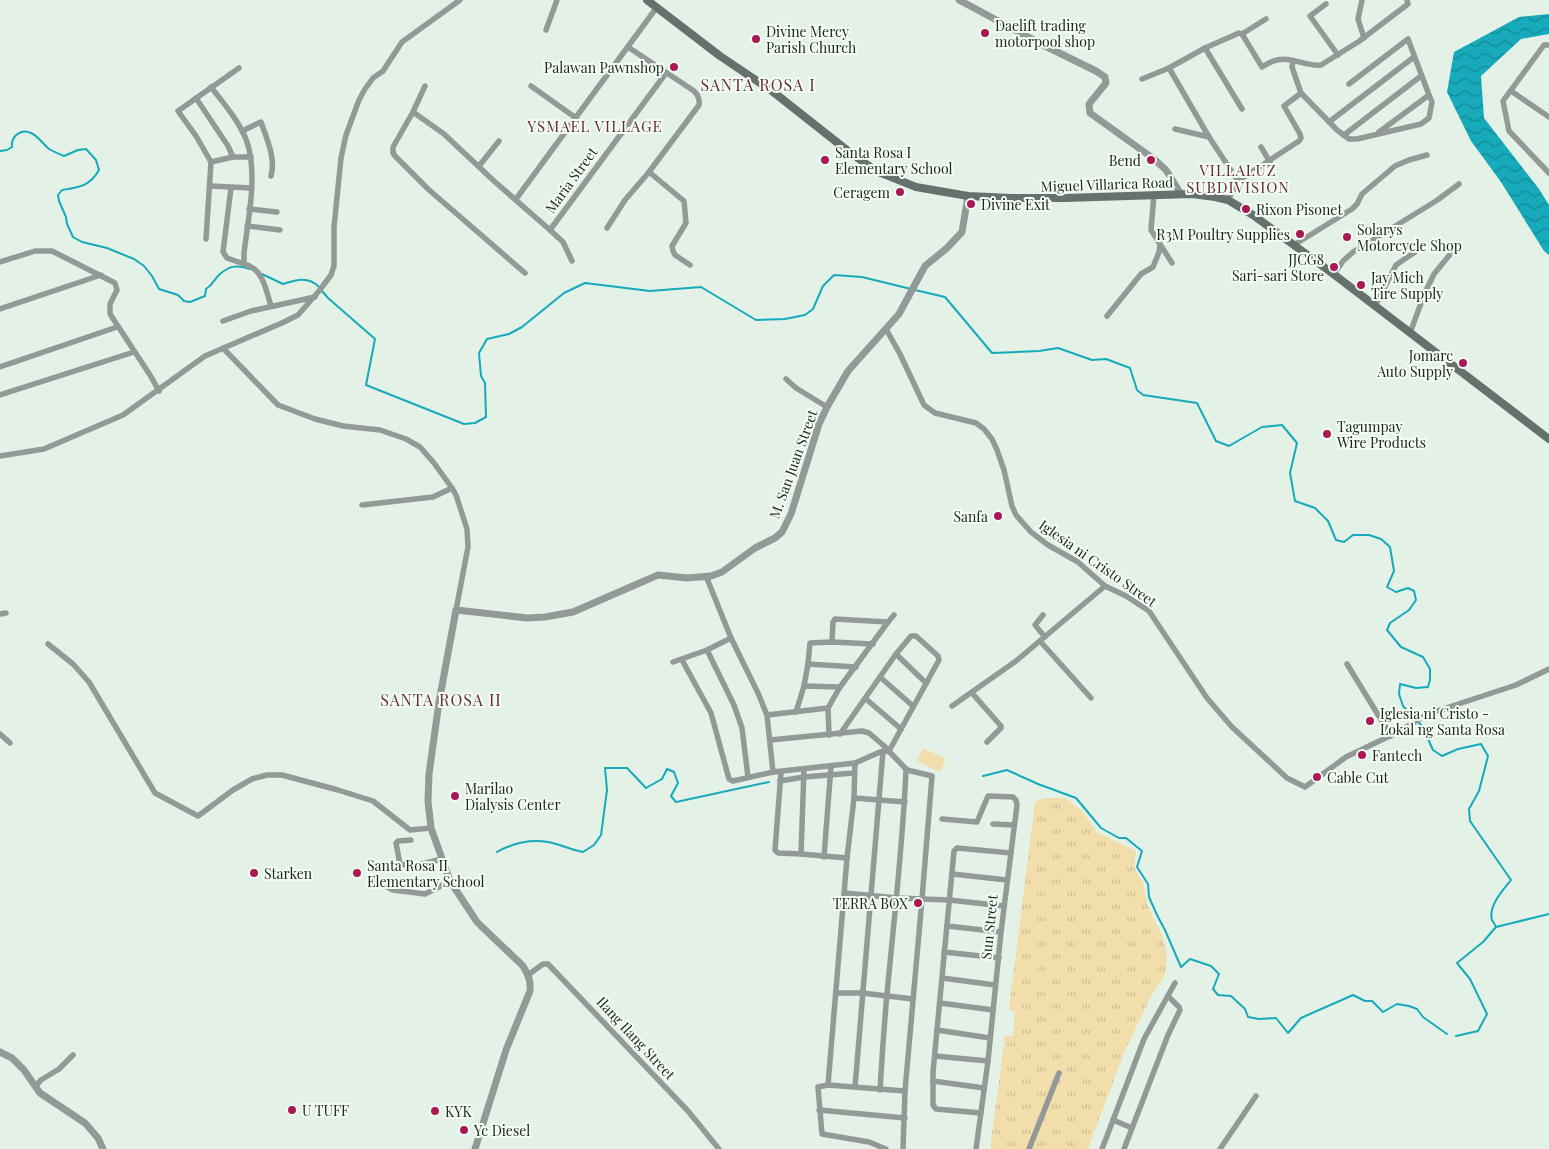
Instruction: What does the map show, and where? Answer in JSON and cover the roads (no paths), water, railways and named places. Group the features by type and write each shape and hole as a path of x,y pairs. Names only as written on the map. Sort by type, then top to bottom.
{"main road":[{"name":"Miguel Villarica Road","path":"647,0 720,56 772,91 876,171 916,187 968,196 1012,198 1181,194 1228,200 1253,215 1334,274 1549,439"}],"street":[{"path":"0,456 44,449 123,415 159,391 205,356 298,315 325,284 334,266 334,227 346,135 365,89 373,78 383,71 402,42 460,0"},
{"path":"546,30 557,0"},
{"path":"959,0 1105,77 1106,83 1089,104 1090,113 1154,159 1166,170 1181,194"},
{"path":"1362,0 1358,19 1364,38"},
{"path":"1242,34 1262,67 1280,59 1293,60 1314,66 1321,65 1364,38 1408,4 1407,0"},
{"path":"1326,4 1310,16 1338,55"},
{"path":"516,199 657,8"},
{"path":"1142,78 1169,68 1205,48 1240,33 1242,34 1266,19"},
{"path":"1293,60 1292,67 1301,93 1329,122 1349,139 1357,139 1421,124 1429,118 1432,102 1408,40 1349,84"},
{"path":"1548,46 1504,101 1509,131 1549,172"},
{"path":"607,228 625,200 649,172 700,102 694,91 628,47"},
{"path":"1205,48 1242,109"},
{"path":"1329,122 1414,57"},
{"path":"206,239 211,162 196,136 178,111 239,68"},
{"path":"1169,68 1209,137 1238,181"},
{"name":"Maria Street","path":"550,230 666,73"},
{"path":"1344,135 1421,76"},
{"path":"425,86 393,147 393,153 428,189 525,272"},
{"path":"531,86 576,118"},
{"path":"211,87 242,131 251,157 251,188 244,253 246,264"},
{"path":"1511,91 1549,118"},
{"path":"1228,200 1238,181 1270,162 1299,141 1301,138 1284,106 1301,93"},
{"path":"1375,134 1429,95"},
{"path":"196,98 234,157"},
{"path":"413,112 444,134 563,242 572,260"},
{"path":"242,131 261,122 274,167 271,176"},
{"path":"1175,129 1209,137"},
{"path":"479,166 499,141"},
{"path":"1261,148 1270,162"},
{"path":"1294,245 1352,209 1362,194 1395,166 1427,155"},
{"path":"211,162 234,157 251,157"},
{"path":"649,172 684,201 686,223 672,246 672,251 674,255 690,265"},
{"path":"1334,274 1342,262 1353,252 1436,201 1459,184"},
{"path":"210,186 251,188"},
{"path":"231,188 223,252 227,258 254,267 259,272 271,306"},
{"path":"1154,194 1151,230 1172,263"},
{"name":"M. San Juan Street","path":"456,610 527,618 573,612 658,576 687,578 722,572 755,548 775,538 782,532 794,505 827,407 848,371 899,314 925,266 953,243 962,232 968,196"},
{"path":"249,209 277,212"},
{"path":"247,226 280,230"},
{"path":"1107,316 1141,274 1153,267 1160,245"},
{"path":"0,262 35,251 52,251 113,281 117,287 110,304 110,314 159,391"},
{"path":"1375,306 1396,265 1416,252"},
{"path":"1410,333 1434,274 1452,252"},
{"path":"0,309 101,275"},
{"path":"223,321 251,311 315,297"},
{"path":"0,367 117,327"},
{"name":"Iglesia ni Cristo Street","path":"886,329 924,405 935,413 976,423 992,439 1004,470 1012,506 1016,515 1031,532 1048,546 1078,562 1105,586 1126,596 1149,611 1207,698 1232,727 1287,778 1305,787 1346,757 1391,736 1428,714 1516,685 1549,669"},
{"path":"223,348 278,405 315,419 355,428 380,430 406,439 420,447 452,488 467,529 468,547 439,702 429,774 428,801 431,828 450,881 477,922 522,966 531,982 530,991 506,1050 475,1149"},
{"path":"0,395 134,352"},
{"path":"786,379 796,388 827,407"},
{"path":"362,505 433,497 452,488"},
{"path":"706,576 731,638 767,715 773,772"},
{"path":"952,706 1016,661 1105,586"},
{"path":"829,735 828,708 840,687 894,615"},
{"path":"1042,615 1035,625 1042,639 1091,698"},
{"path":"832,642 833,622 835,619 888,622"},
{"path":"840,734 896,654 911,636 915,635 938,656 938,660 901,729 886,751 854,1087"},
{"path":"674,662 707,650 731,638"},
{"path":"796,712 804,686 810,643 873,644"},
{"path":"48,644 73,664 89,682 155,793 198,816 233,790 252,779 267,774 282,775 373,801 410,830 431,828"},
{"path":"707,650 723,680 740,720 748,777"},
{"path":"896,654 926,683"},
{"path":"682,660 712,713 729,780 773,772 855,763 886,751"},
{"path":"808,664 856,667"},
{"path":"1347,664 1391,736"},
{"path":"880,677 913,706"},
{"path":"804,686 840,687"},
{"path":"972,693 1001,726 987,742"},
{"path":"866,698 901,729"},
{"path":"767,715 828,708"},
{"path":"770,740 862,731 869,733 906,769 932,776 905,1091 903,1149"},
{"path":"0,734 10,743"},
{"path":"828,1085 847,858 854,798 855,763"},
{"path":"824,857 832,766"},
{"path":"801,854 804,769"},
{"path":"880,1090 886,996 897,898 906,769"},
{"path":"781,772 775,850 778,852 847,858"},
{"path":"780,781 854,773"},
{"name":"Sun Street","path":"942,819 977,822 988,796 1013,797 1016,800 1017,805 1000,932 988,1061 976,1149"},
{"path":"854,798 904,802"},
{"path":"993,824 1014,826"},
{"path":"411,840 398,841 396,843 400,864 414,866 442,859"},
{"path":"981,1113 936,1109 933,1105 934,1056 954,851 957,848 1011,853"},
{"path":"952,874 1007,880"},
{"path":"371,878 393,890 425,894 450,881"},
{"path":"845,893 1004,906"},
{"path":"947,926 1000,932"},
{"path":"944,952 999,958"},
{"name":"Ilang Ilang Street","path":"528,975 543,964 548,964 688,1111 719,1149"},
{"path":"942,978 995,985"},
{"path":"1102,1149 1144,1039 1175,983"},
{"path":"836,993 862,993 913,1000"},
{"path":"1124,1149 1168,1035 1180,1010 1179,1006 1168,996"},
{"path":"940,1003 993,1010"},
{"path":"937,1030 990,1038"},
{"path":"0,1052 12,1058 24,1070 40,1093 85,1123 98,1138 103,1149"},
{"path":"35,1087 41,1080 59,1069 74,1055"},
{"path":"934,1056 988,1061"},
{"path":"1029,1149 1058,1073"},
{"path":"933,1081 984,1088"},
{"path":"886,1149 869,1142 822,1134 818,1087 828,1085 905,1091"},
{"path":"1220,1149 1256,1096"},
{"path":"819,1110 905,1118"},
{"path":"1114,1120 1132,1128"}],"water":[{"path":"1549,14 1549,34 1521,39 1481,76 1484,118 1539,189 1549,205 1549,255 1544,251 1501,182 1471,141 1447,92 1454,52 1519,17"}],"waterway":[{"path":"0,151 12,147 13,140 17,134 23,132 34,134 49,149 64,156 86,149 96,160 99,170 96,175 88,183 79,187 62,190 58,195 73,237 82,242 107,248 134,259 144,266 159,289 178,295 184,301 190,302 205,296 206,289 218,276 231,267 238,266 250,269"},
{"path":"262,274 283,284 297,280 306,280 319,287"},
{"path":"322,291 375,339 366,385 464,424 475,423 486,417 485,383 481,376 479,353 487,339 509,334 522,327 564,293 585,283 650,291 701,287 756,320 785,319 805,315 813,309 823,286 834,275 862,277 911,289"},
{"path":"915,290 945,297 992,353 1039,351 1058,348 1092,360 1106,359 1130,368 1137,390 1143,395 1197,403 1216,441 1229,446 1262,427 1282,425 1297,443 1290,473 1295,501 1315,508 1328,521 1336,540 1344,542 1353,535 1369,535 1381,539 1390,547 1394,571 1387,587 1396,592 1408,588 1414,591 1416,600 1409,610 1390,623 1387,630 1401,647 1423,657 1430,669 1430,680 1428,687 1416,688 1400,684 1399,694 1403,706 1422,726 1433,750 1442,756 1458,749 1481,744 1488,756 1479,791 1469,809 1470,821 1511,880 1497,898 1492,909 1492,920 1496,927"},
{"path":"497,852 509,846 528,841 548,842 583,852 594,845 601,835 607,790 605,768 627,768 646,788 662,779 667,769 674,772 678,783 671,796 676,802 769,782"},
{"path":"983,776 1007,770 1076,798 1101,828 1119,838 1126,838 1142,851 1137,867 1148,884 1149,897 1181,967 1190,959 1211,966 1219,974 1213,989 1218,995 1231,996 1245,1009 1248,1017 1259,1019 1276,1018 1288,1033 1301,1018 1353,995 1365,1001 1372,1001 1383,1012 1397,1004 1417,1009 1423,1017 1447,1034"},
{"path":"1496,927 1549,914"},
{"path":"1456,1036 1478,1031 1487,1014 1470,979 1457,963 1483,942 1496,927"}],"place":[{"name":"Daelift trading motorpool shop","path":"985,33"},
{"name":"Divine Mercy Parish Church","path":"756,39"},
{"name":"Palawan Pawnshop","path":"674,67"},
{"name":"Santa Rosa I Elementary School","path":"825,160"},
{"name":"Bend","path":"1151,160"},
{"name":"Ceragem","path":"900,192"},
{"name":"Divine Exit","path":"971,204"},
{"name":"Rixon Pisonet","path":"1246,209"},
{"name":"R3M Poultry Supplies","path":"1300,234"},
{"name":"Solarys Motorcycle Shop","path":"1347,237"},
{"name":"JJCG8 Sari-sari Store","path":"1334,267"},
{"name":"Jay Mich Tire Supply","path":"1361,285"},
{"name":"Jomarc Auto Supply","path":"1463,363"},
{"name":"Tagumpay Wire Products","path":"1327,434"},
{"name":"Sanfa","path":"998,516"},
{"name":"Iglesia ni Cristo - Lokal ng Santa Rosa","path":"1370,721"},
{"name":"Fantech","path":"1362,755"},
{"name":"Cable Cut","path":"1317,777"},
{"name":"Marilao Dialysis Center","path":"455,796"},
{"name":"Starken","path":"254,873"},
{"name":"Santa Rosa II Elementary School","path":"357,873"},
{"name":"TERRA BOX","path":"918,903"},
{"name":"U TUFF","path":"292,1110"},
{"name":"KYK","path":"435,1111"},
{"name":"Yc Diesel","path":"464,1130"}],"district":[{"name":"SANTA ROSA I","path":"758,84"},
{"name":"YSMAEL VILLAGE","path":"595,126"},
{"name":"VILLALUZ SUBDIVISION","path":"1238,178"},
{"name":"SANTA ROSA II","path":"441,699"}]}
